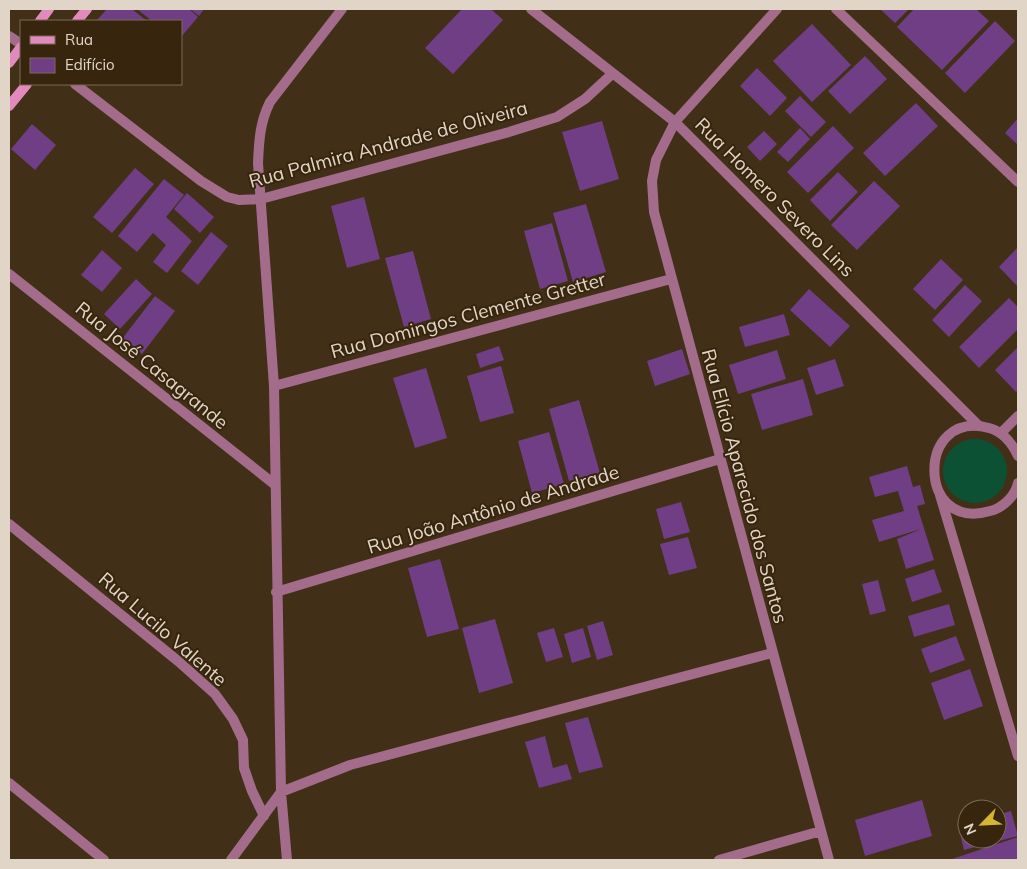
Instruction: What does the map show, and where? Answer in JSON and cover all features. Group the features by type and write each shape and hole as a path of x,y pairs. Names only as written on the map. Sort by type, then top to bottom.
{"main road":[{"path":"79,20 87,9"},
{"path":"9,63 20,47"},
{"path":"9,106 26,85"}],"street":[{"path":"287,860 281,792 274,484 274,386 261,199 259,134 263,116 270,102 342,9"},
{"name":"Rua Homero Severo Lins","path":"531,9 675,122 979,426"},
{"name":"Rua Elício Aparecido dos Santos","path":"777,9 675,122 656,160 652,181 654,212 671,279 829,860"},
{"path":"836,9 1018,182"},
{"path":"9,36 20,45"},
{"name":"Rua Palmira Andrade de Oliveira","path":"76,85 201,181 227,196 239,200 261,199 509,132 557,117 585,99 612,74"},
{"name":"Rua José Casagrande","path":"9,274 274,484"},
{"name":"Rua Domingos Clemente Gretter","path":"274,386 671,279"},
{"path":"1001,433 1018,416"},
{"path":"1018,456 1012,443 1001,433 979,426 963,428 949,435 938,448 933,464 934,480 940,495 966,589 1010,724 1018,756"},
{"name":"Rua João Antônio de Andrade","path":"276,592 720,459"},
{"path":"940,495 951,506 966,513 981,514 996,510 1009,500 1018,483"},
{"name":"Rua Lucilo Valente","path":"9,524 178,661 215,694 233,719 243,740 244,768 264,816"},
{"path":"231,860 281,792 350,765 772,653"},
{"path":"1010,724 1018,731"},
{"path":"9,783 104,860"},
{"path":"719,860 821,831"}],"green space":[{"path":"975,439 993,444 998,448 1002,453 1007,471 1002,489 998,494 993,498 975,503 957,498 952,494 948,489 943,471 948,453 952,448 957,444"}],"building":[{"path":"107,9 132,9 146,20 97,20"},
{"path":"137,9 189,9 198,17 182,36 182,20 151,20"},
{"path":"190,9 204,9 199,16"},
{"path":"462,9 491,9 503,20 453,74 425,48"},
{"path":"880,9 909,9 895,23"},
{"path":"914,9 976,9 989,21 942,70 897,27"},
{"path":"995,21 1015,41 965,93 945,73"},
{"path":"812,24 851,65 812,102 773,61"},
{"path":"865,56 887,79 850,114 828,91"},
{"path":"757,68 787,98 770,116 740,86"},
{"path":"800,96 826,122 811,137 785,111"},
{"path":"916,103 938,126 885,176 863,153"},
{"path":"1018,118 1018,145 1005,133"},
{"path":"602,121 619,179 580,191 562,132"},
{"path":"32,124 56,145 35,170 11,149"},
{"path":"833,126 854,148 808,193 787,172"},
{"path":"800,128 810,139 788,162 777,152"},
{"path":"764,131 777,144 760,161 747,147"},
{"path":"135,168 154,184 112,233 93,217"},
{"path":"838,172 858,192 830,221 810,200"},
{"path":"164,179 184,195 161,223 166,217 192,241 167,273 153,262 166,245 153,233 137,252 118,236"},
{"path":"874,181 900,206 857,250 831,225"},
{"path":"187,193 214,217 200,233 174,209"},
{"path":"364,197 380,259 347,268 331,206"},
{"path":"586,204 606,272 573,282 553,213"},
{"path":"552,223 568,281 540,289 524,231"},
{"path":"211,232 228,246 198,285 181,271"},
{"path":"1018,247 1018,287 999,267"},
{"path":"102,250 122,268 102,292 81,275"},
{"path":"413,251 431,319 404,327 385,258"},
{"path":"941,259 963,280 935,310 913,289"},
{"path":"136,279 152,294 120,329 104,314"},
{"path":"965,285 982,301 949,337 932,320"},
{"path":"809,289 850,326 830,347 790,310"},
{"path":"155,296 175,311 142,354 122,339"},
{"path":"1009,298 1018,307 1018,329 979,368 959,347"},
{"path":"784,314 790,335 745,347 739,327"},
{"path":"499,346 504,360 480,368 476,354"},
{"path":"1018,347 1018,390 1016,392 995,370"},
{"path":"682,349 690,374 655,386 647,361"},
{"path":"777,350 786,379 738,394 729,365"},
{"path":"835,359 844,386 816,395 807,368"},
{"path":"501,366 514,413 480,422 467,376"},
{"path":"426,368 447,438 415,448 393,378"},
{"path":"803,379 813,415 762,430 751,394"},
{"path":"579,400 600,473 569,481 549,409"},
{"path":"549,432 564,484 532,493 518,441"},
{"path":"907,466 913,487 920,485 925,504 917,506 934,560 906,569 897,539 921,529 879,542 872,520 904,511 898,491 875,497 869,477"},
{"path":"681,502 690,532 664,539 656,509"},
{"path":"688,537 697,568 669,575 660,544"},
{"path":"440,559 459,629 427,637 408,568"},
{"path":"934,569 942,592 912,602 905,579"},
{"path":"878,580 886,611 870,615 862,584"},
{"path":"949,604 955,625 914,637 908,616"},
{"path":"495,619 513,683 479,693 462,628"},
{"path":"603,621 613,655 597,660 587,626"},
{"path":"554,628 563,657 546,662 537,633"},
{"path":"583,628 591,657 572,663 564,634"},
{"path":"956,636 965,660 930,673 921,649"},
{"path":"970,669 983,706 944,720 931,683"},
{"path":"588,717 603,767 579,773 565,723"},
{"path":"545,736 553,768 567,764 572,779 539,788 525,742"},
{"path":"922,800 932,836 865,856 855,820"},
{"path":"1011,811 1018,836 1007,839 1007,812"},
{"path":"1018,837 1018,860 949,860 982,849 1007,849 1007,841"}]}
